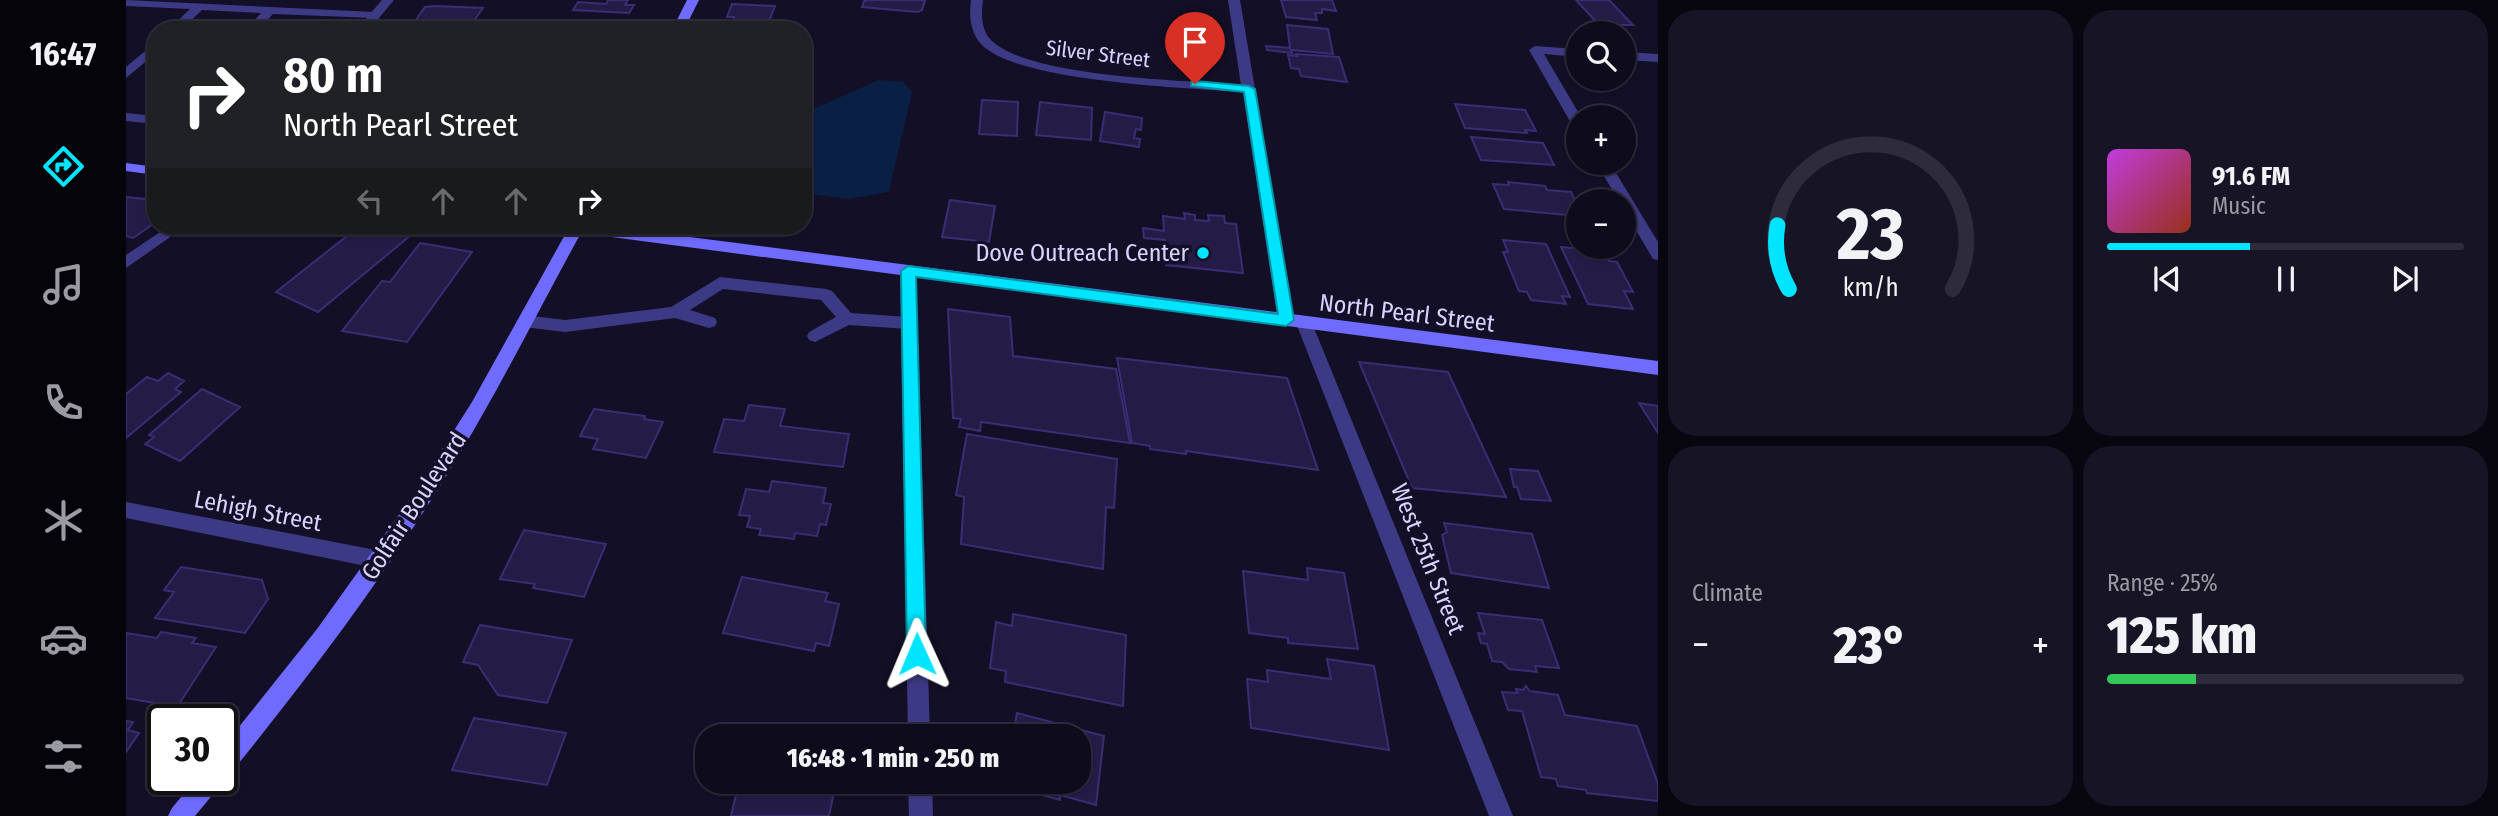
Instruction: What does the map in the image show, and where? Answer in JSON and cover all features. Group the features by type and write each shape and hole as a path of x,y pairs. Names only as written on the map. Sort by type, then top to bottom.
{"street":[{"path":"369,21 388,0"},
{"path":"682,21 693,0"},
{"name":"Silver Street","path":"977,0 975,13 978,29 989,46 1027,65 1059,71 1249,89"},
{"name":"West 25th Street","path":"1234,0 1295,322 1501,816"},
{"path":"126,3 374,15"},
{"path":"184,21 199,7"},
{"path":"260,21 270,10"},
{"path":"1566,52 1535,50 1567,105"},
{"path":"126,74 147,54"},
{"path":"1636,57 1658,58"},
{"path":"126,117 147,119"},
{"path":"126,167 147,170"},
{"path":"1609,175 1658,255"},
{"path":"126,263 166,235"},
{"name":"Golfair Boulevard","path":"238,746 300,672 381,561 478,407 569,235"},
{"name":"North Pearl Street","path":"641,235 1658,368"},
{"path":"908,271 919,724"},
{"path":"676,312 720,283 826,295 847,319"},
{"path":"524,321 565,326 676,312 709,322"},
{"path":"815,336 847,319 908,323"},
{"name":"Lehigh Street","path":"126,510 381,561"},
{"path":"920,794 921,816"},
{"path":"180,816 198,795"}],"water":[{"path":"879,80 903,82 912,92 889,192 849,199 812,194 812,108"}],"building":[{"path":"608,0 628,0 625,5 634,5 629,13 573,10 578,2 606,4"},
{"path":"1281,0 1332,0 1336,11 1322,9 1322,13 1315,13 1317,20 1286,17"},
{"path":"1576,0 1609,0 1629,21 1595,21"},
{"path":"864,1 925,1 922,10 918,12 862,7"},
{"path":"732,4 775,6 769,21 733,21 734,17 727,17"},
{"path":"425,7 483,8 474,21 415,21"},
{"path":"1287,25 1328,29 1333,54 1267,50 1266,46 1290,48"},
{"path":"1296,54 1339,57 1347,82 1301,76 1299,69 1291,68 1288,55 1297,56"},
{"path":"982,100 1018,102 1017,136 979,134"},
{"path":"1040,102 1092,108 1091,140 1036,135"},
{"path":"1455,104 1525,110 1536,131 1525,130 1527,133 1465,128"},
{"path":"1105,112 1142,118 1141,130 1136,129 1134,138 1140,139 1139,147 1100,141"},
{"path":"1471,137 1543,143 1554,165 1481,160"},
{"path":"1508,182 1566,192 1566,215 1504,209 1493,184 1509,185"},
{"path":"126,197 147,200 147,228 133,238 126,236"},
{"path":"950,200 995,206 989,242 942,237"},
{"name":"Dove Outreach Center","path":"1184,213 1195,215 1195,220 1209,221 1208,215 1224,216 1225,223 1236,224 1243,273 1166,265 1165,240 1144,238 1143,228 1164,231 1163,216 1185,219"},
{"path":"348,235 411,235 318,312 276,292"},
{"path":"1503,240 1546,244 1570,297 1562,296 1566,304 1531,300 1527,292 1519,291 1503,252 1508,252"},
{"path":"420,243 472,252 407,342 342,331 382,281 390,282"},
{"path":"1567,259 1608,259 1617,262 1633,292 1624,291 1633,309 1588,304"},
{"path":"948,309 1010,317 1013,356 1116,369 1130,443 981,422 980,431 959,427 961,419 953,418"},
{"path":"1117,358 1287,378 1318,470 1186,451 1186,454 1150,449 1150,446 1132,443"},
{"path":"1359,362 1448,372 1506,497 1412,488"},
{"path":"168,373 184,381 175,389 181,392 126,438 126,394 147,377 158,381"},
{"path":"202,389 240,407 180,461 145,444 154,437 149,435"},
{"path":"1639,403 1658,406 1658,433"},
{"path":"749,405 785,409 780,426 849,434 843,467 714,452 724,419 744,421"},
{"path":"594,409 645,416 644,419 663,422 646,458 593,449 598,439 580,436"},
{"path":"967,434 1117,459 1114,508 1106,507 1103,569 961,544 964,497 956,495"},
{"path":"1510,469 1538,471 1551,501 1521,499 1517,487 1514,487"},
{"path":"772,481 826,488 823,503 831,504 826,525 820,524 817,536 795,533 794,539 759,535 761,529 747,527 750,516 739,515 746,489 769,492"},
{"path":"1444,523 1532,534 1549,588 1451,573 1442,535 1447,532"},
{"path":"524,530 606,544 584,597 533,588 535,584 500,579"},
{"path":"181,567 262,580 268,599 245,633 155,618 174,592 164,590"},
{"path":"1307,568 1344,573 1358,649 1288,643 1288,638 1249,633 1243,571 1308,580"},
{"path":"742,577 828,593 825,601 839,604 829,646 816,643 814,651 723,633"},
{"path":"1478,613 1542,620 1559,668 1535,666 1537,672 1509,669 1502,662 1492,661 1487,644 1481,643 1478,633 1485,634"},
{"path":"1013,614 1126,635 1123,706 1005,682 1006,671 990,668 996,622 1012,626"},
{"path":"480,625 572,640 547,703 498,695 478,665 463,662"},
{"path":"161,632 196,638 192,643 216,647 179,704 160,704 126,698 126,633 157,638"},
{"path":"1327,659 1374,666 1389,750 1251,728 1247,679 1268,682 1267,670 1331,679"},
{"path":"1526,686 1530,691 1558,695 1565,715 1637,726 1658,784 1658,801 1587,793 1586,790 1558,786 1556,779 1541,777 1522,711 1508,710 1502,692 1517,693 1516,689 1523,690"},
{"path":"1017,713 1059,724 1015,724"},
{"path":"474,718 566,733 547,785 452,770"},
{"path":"126,721 133,722 128,730 139,733 126,752"},
{"path":"1091,733 1104,736 1096,805 1060,795 1060,800 1038,794 1091,794"},
{"path":"736,794 834,794 829,816 731,816"}],"place":[{"name":"Dove Outreach Center","path":"1203,253"}],"route":[{"path":"917,654 908,271 1286,320 1249,89 1195,84"}]}
